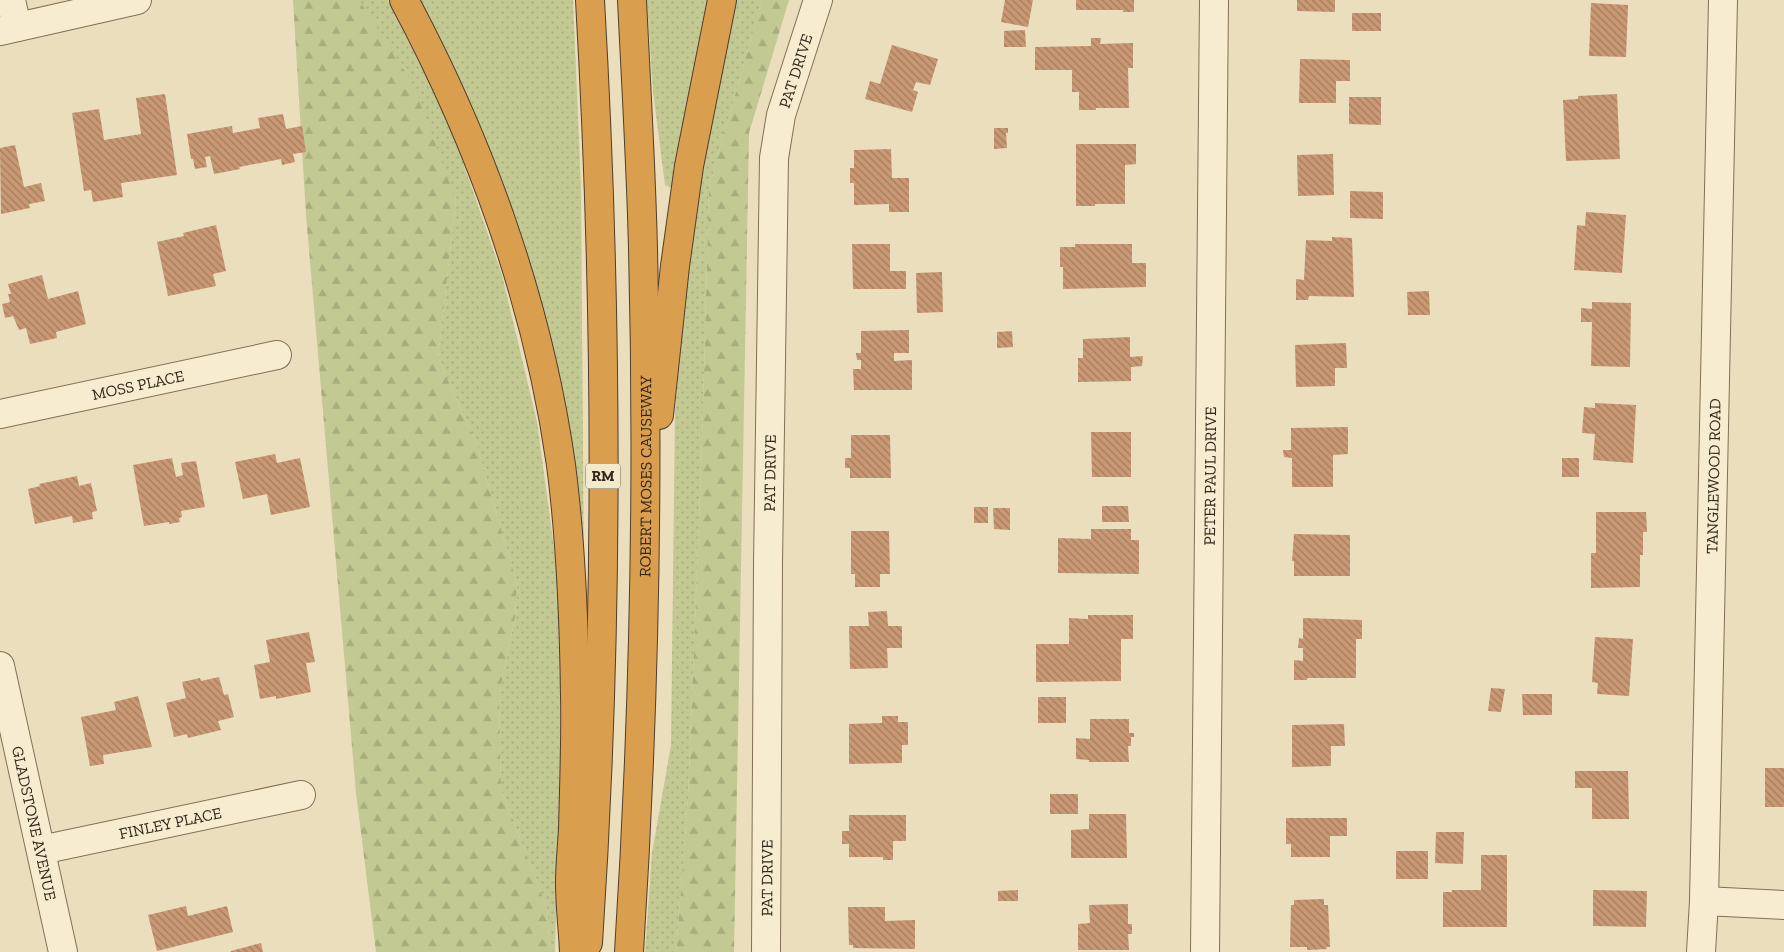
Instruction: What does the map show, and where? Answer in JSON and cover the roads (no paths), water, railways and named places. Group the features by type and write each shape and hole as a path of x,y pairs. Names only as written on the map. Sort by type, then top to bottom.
{"highway":[{"path":"404,0 447,85 485,177 505,234 529,315 555,427 566,508 574,653 576,741 570,883 574,952"},
{"name":"RM","path":"587,952 598,762 603,376 599,168 590,0"},
{"name":"ROBERT MOSES CAUSEWAY","path":"629,952 640,738 646,533 643,248 632,0"},
{"path":"646,533 680,222 698,118 722,0"}],"street":[{"path":"12,0 9,29 137,0"},
{"name":"PAT DRIVE","path":"766,952 768,574 774,158 781,115 818,0"},
{"name":"PETER PAUL DRIVE","path":"1205,952 1214,0"},
{"name":"TANGLEWOOD ROAD","path":"1701,952 1704,901 1723,0"},
{"name":"MOSS PLACE","path":"0,414 277,355"},
{"name":"GLADSTONE AVENUE","path":"0,666 62,952"},
{"name":"FINLEY PLACE","path":"41,850 301,795"},
{"path":"1704,901 1784,905"}]}
